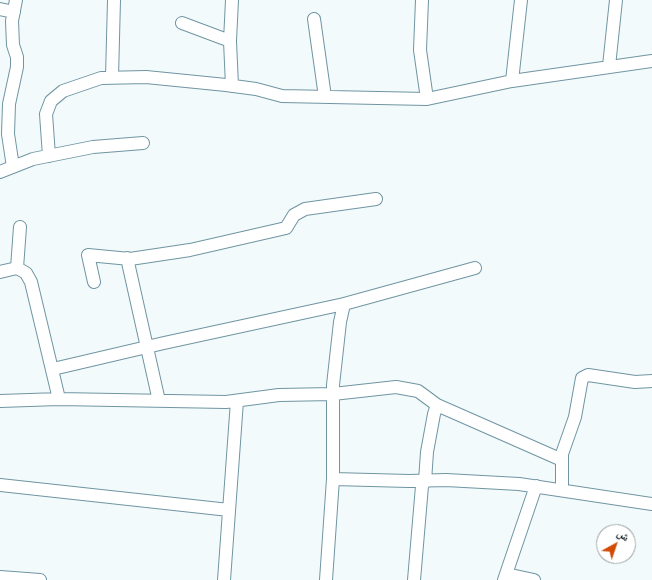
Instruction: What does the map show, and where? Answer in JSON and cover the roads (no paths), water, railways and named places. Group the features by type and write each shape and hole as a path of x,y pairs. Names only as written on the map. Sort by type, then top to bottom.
{"street":[{"path":"112,78 114,0"},
{"path":"232,0 230,41 232,86"},
{"path":"422,0 420,50 427,98"},
{"path":"512,81 521,0"},
{"path":"609,66 616,0"},
{"path":"0,8 15,6 13,44 17,57 17,67 4,113 13,167"},
{"path":"314,19 325,97"},
{"path":"182,23 230,41"},
{"path":"49,156 46,114 51,101 63,91 79,84 101,78 146,77 256,89 282,96 427,98 512,81 652,61"},
{"path":"0,172 33,159 93,147 143,143"},
{"path":"94,282 88,255 127,258 190,250 286,228 294,215 305,209 376,199"},
{"path":"17,268 20,227"},
{"path":"127,258 159,401"},
{"path":"0,272 17,268 26,273 31,282 59,399"},
{"path":"53,369 344,304 475,268"},
{"path":"326,580 333,479 333,394 340,322 344,304"},
{"path":"562,490 562,454 575,417 582,378 588,375 635,382 652,381"},
{"path":"0,401 59,399 237,401 279,396 333,394 396,387 418,391 438,405 562,460"},
{"path":"224,580 237,401"},
{"path":"414,580 422,486 425,481 427,452 434,414 438,405"},
{"path":"333,479 446,480 536,486 652,504"},
{"path":"0,484 229,510"},
{"path":"534,580 505,577 536,486"},
{"path":"0,577 40,580"}]}
